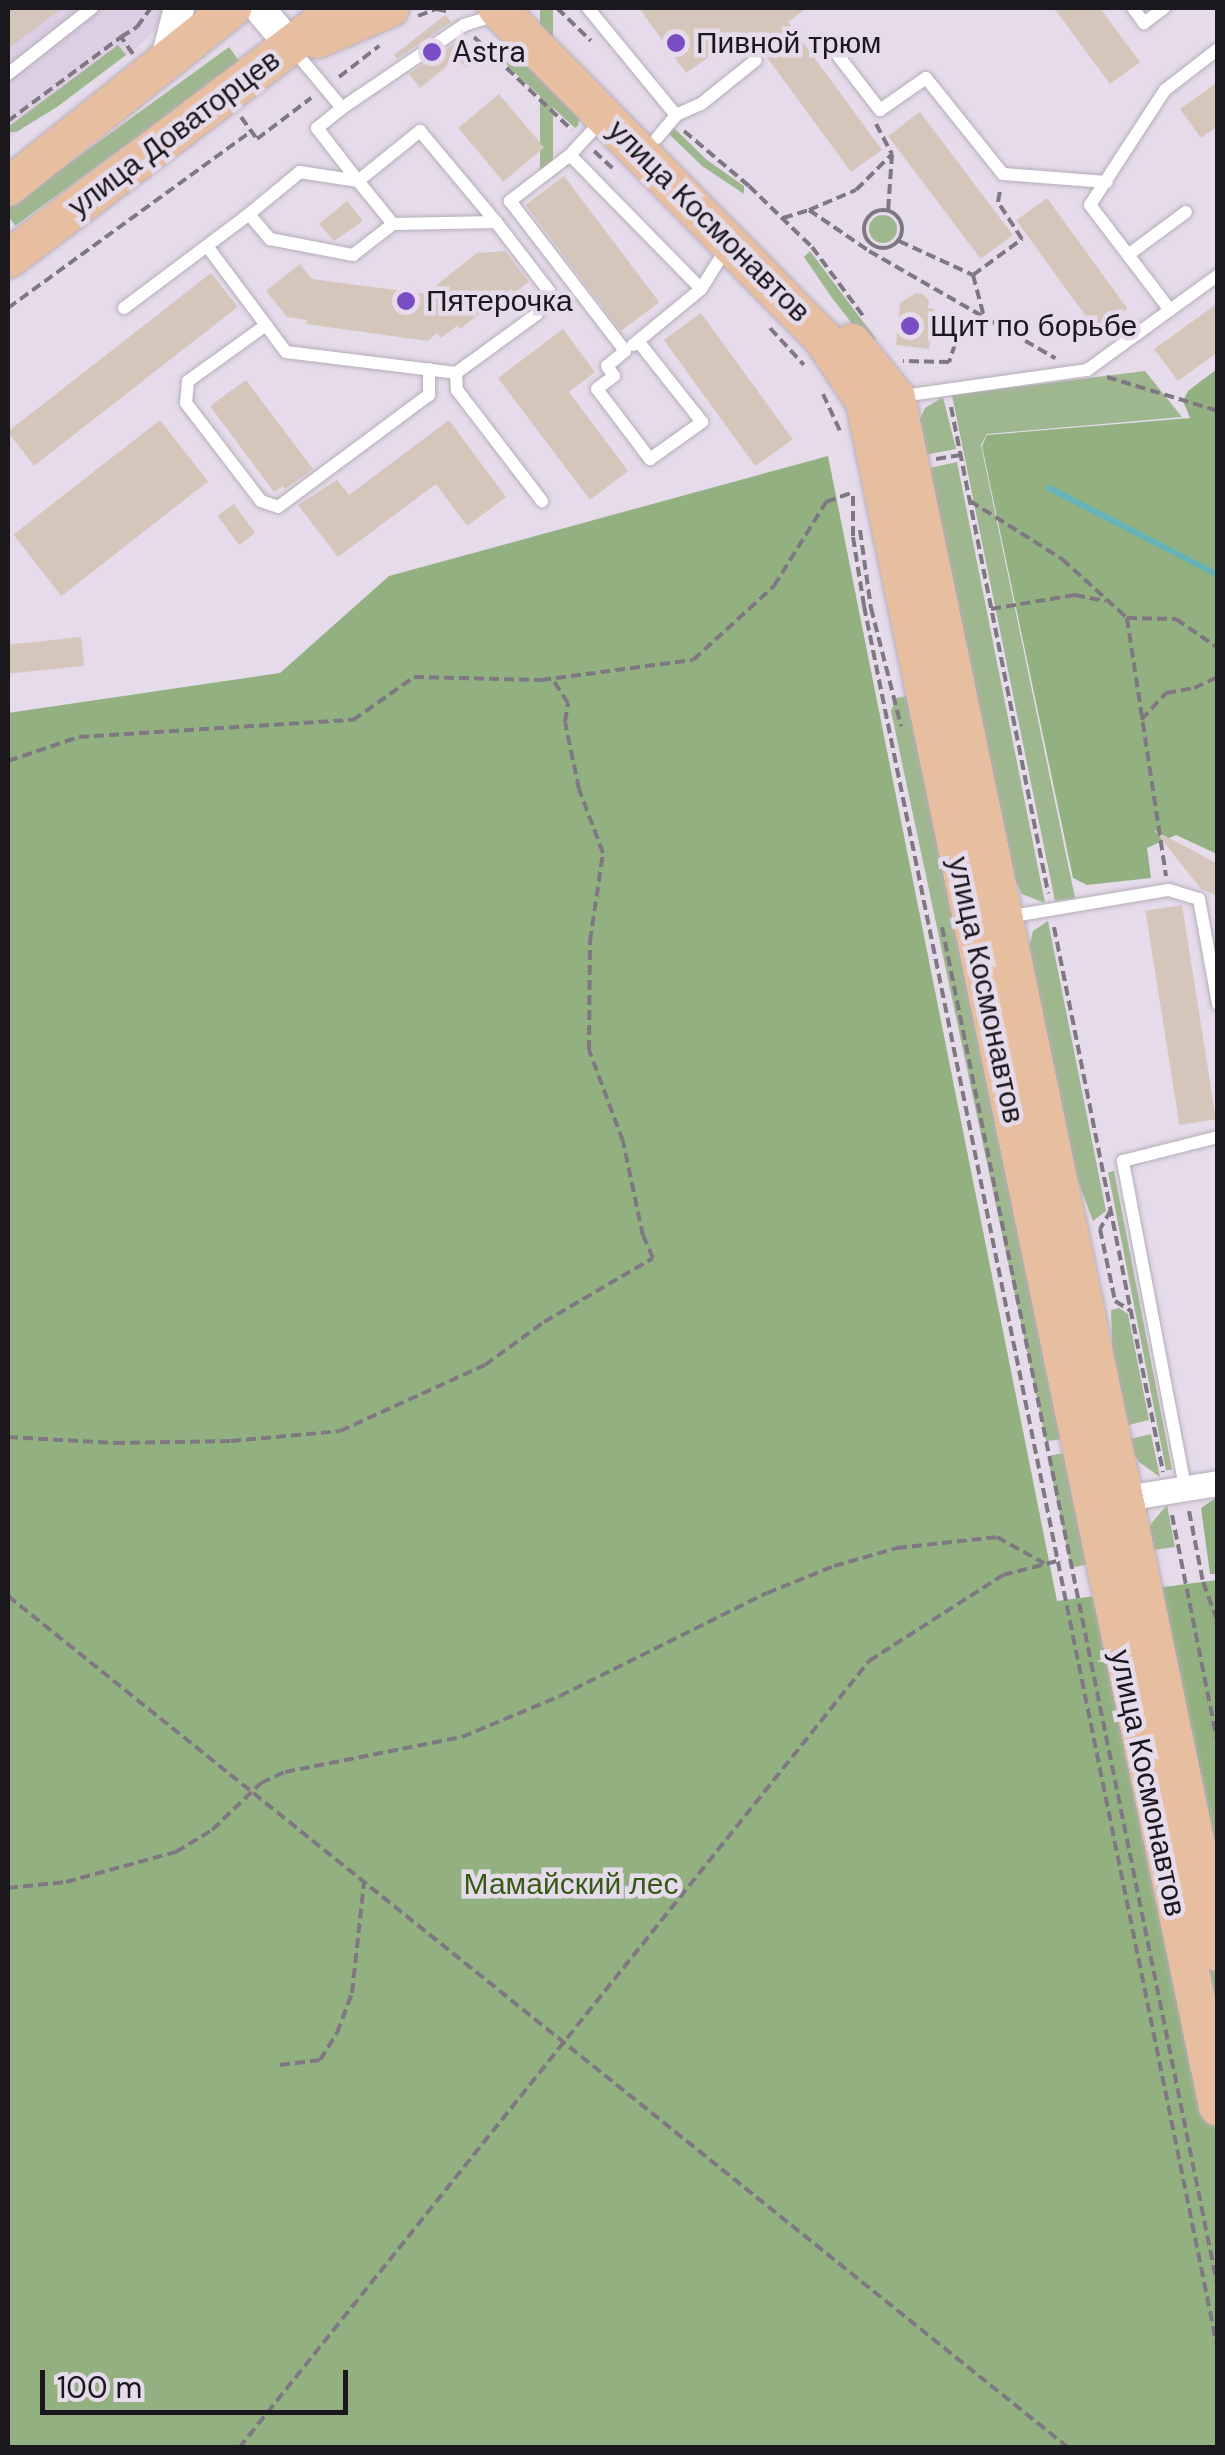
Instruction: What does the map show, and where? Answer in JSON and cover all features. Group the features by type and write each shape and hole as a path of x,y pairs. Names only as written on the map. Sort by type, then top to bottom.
{"main road":[{"name":"улица Доваторцев","path":"8,187 232,8"},
{"name":"улица Доваторцев","path":"8,259 340,8"},
{"name":"улица Космонавтов","path":"509,9 669,124 836,320 870,409 1005,917 1218,1952"},
{"name":"улица Космонавтов","path":"509,9 597,126 730,242 822,337 870,409 1218,2107"},
{"path":"291,46 399,16"}],"street":[{"path":"164,66 179,8"},
{"path":"259,8 291,46"},
{"path":"1125,1498 1218,1483"}],"lane":[{"path":"8,74 92,8"},
{"path":"588,8 669,124 756,60"},
{"path":"1133,8 1144,23 1164,8"},
{"path":"393,224 317,128 464,25 509,9"},
{"path":"291,46 342,108"},
{"path":"833,49 880,110 926,78 1003,174 1106,182"},
{"path":"1170,310 1090,204 1164,90 1218,49"},
{"path":"597,126 570,154 510,201 626,352"},
{"path":"124,308 300,172 358,181 420,131 549,291 537,314 456,372 286,352 207,246"},
{"path":"570,154 701,289"},
{"path":"1128,255 1186,212"},
{"path":"249,214 270,238 353,255 393,224 496,222"},
{"path":"638,341 702,422 650,459 596,389 614,376 607,366 701,289 730,242"},
{"path":"870,409 948,389 1086,370 1218,275"},
{"path":"266,326 188,381 186,403 262,500 278,507 428,395 429,369"},
{"path":"456,372 457,390 542,501"},
{"path":"1005,917 1170,890 1199,899 1218,1004"},
{"path":"1176,1489 1122,1161 1218,1137"}],"path":[{"path":"399,16 436,9 454,15 462,8"},
{"path":"557,8 597,46"},
{"path":"8,121 121,38"},
{"path":"257,139 380,45"},
{"path":"880,110 876,125 892,154 888,210"},
{"path":"669,124 783,218 812,247 870,326"},
{"path":"597,126 627,174"},
{"path":"8,308 252,131"},
{"path":"783,218 856,190 892,154"},
{"path":"973,275 1022,239 998,202 1003,174"},
{"path":"809,210 869,251 1062,361 1065,373"},
{"path":"888,210 902,223 899,241"},
{"path":"869,251 872,244 864,224 875,212 888,210"},
{"path":"899,241 973,275"},
{"path":"872,244 886,248 899,241"},
{"path":"973,275 984,317"},
{"path":"898,358 907,363 949,362 955,344 984,317"},
{"path":"771,319 811,360"},
{"path":"1086,370 1218,410"},
{"path":"826,382 870,409"},
{"path":"948,389 1131,1311 1176,1489 1218,1622"},
{"path":"851,476 852,537 864,606 1061,1560 1104,1804 1218,2350"},
{"path":"860,490 860,537 871,608 904,736"},
{"path":"8,761 78,736 353,720 414,676 552,678 694,660 774,586 826,502 853,492"},
{"path":"970,501 1062,559 1127,618 1176,620 1218,648"},
{"path":"991,609 1075,595 1106,601"},
{"path":"1127,618 1158,842 1170,890"},
{"path":"8,1437 115,1443 230,1442 340,1431 485,1365 544,1322 653,1258 623,1141 588,1050 590,941 603,853 579,789 565,722 568,703 552,678"},
{"path":"1141,720 1166,693 1218,678"},
{"path":"938,909 1218,2289"},
{"path":"1111,1210 1100,1229 1115,1301 1131,1311"},
{"path":"1176,1489 1218,1746"},
{"path":"8,1888 66,1882 176,1852 212,1830 261,1782 285,1772 462,1737 618,1669 768,1593 850,1562 897,1548 996,1537 1046,1564"},
{"path":"239,2448 869,1660 1003,1575 1061,1560"},
{"path":"8,1596 1069,2448"},
{"path":"280,2065 320,2060 337,2032 352,1993 364,1882"}],"shaded area":[{"path":"8,8 166,8 153,32 137,48 8,139"}],"green space":[{"path":"540,8 553,8 553,174 540,174"},
{"path":"493,42 506,42 579,117 578,126 575,128 489,49"},
{"path":"118,45 126,55 57,107 16,132 8,132 8,127"},
{"path":"229,47 240,62 15,226 8,216 8,208"},
{"path":"674,128 707,160 744,186 744,194 702,166 669,134"},
{"path":"883,215 893,219 897,229 893,239 883,243 873,239 869,229 873,219"},
{"path":"810,251 876,339 868,344 832,298 804,257"},
{"path":"1217,369 1217,854 1176,835 1147,848 1151,878 1087,885 1073,878 982,446 987,435 1190,418 1183,401 1188,391"},
{"path":"1145,371 1182,417 987,434 981,445 1075,898 1055,901 952,395"},
{"path":"943,397 956,449 924,455 920,419 925,408"},
{"name":"Мамайский лес","path":"828,456 1057,1601 1217,1580 1217,2447 8,2448 8,713 280,673 389,576"},
{"path":"957,462 1045,903 1022,894 1013,876 930,468"},
{"path":"907,696 1065,1439 1046,1441 891,711 896,698"},
{"path":"1048,921 1106,1211 1093,1221 1072,1165 1028,951 1033,931"},
{"path":"1114,1171 1172,1469 1166,1471 1108,1172"},
{"path":"1119,1308 1128,1314 1149,1420 1124,1426 1113,1373 1111,1310"},
{"path":"1151,1434 1160,1477 1139,1462 1126,1440"},
{"path":"1068,1452 1092,1564 1071,1568 1047,1456"},
{"path":"1217,1497 1217,1574 1210,1574 1201,1508"},
{"path":"1167,1505 1175,1547 1147,1551 1150,1525"}],"building":[{"path":"8,8 62,8 8,49"},
{"path":"639,8 807,8 788,22 882,150 851,172 758,45 754,48 743,33 686,73"},
{"path":"1054,8 1100,8 1140,62 1110,84"},
{"path":"445,15 451,22 397,59 394,55"},
{"path":"463,38 479,57 466,68 457,58 420,88 409,74"},
{"path":"1218,82 1218,126 1201,138 1180,109"},
{"path":"499,94 544,148 503,182 458,128"},
{"path":"920,112 1013,235 981,259 888,136"},
{"path":"564,176 659,302 621,331 526,205"},
{"path":"1047,198 1128,309 1097,331 1016,220"},
{"path":"347,201 363,221 334,241 319,224"},
{"path":"505,251 529,282 514,293 511,289 460,329 458,325 441,338 437,333 428,341 306,324 307,320 287,317 266,291 300,264 312,279 425,294 477,253"},
{"path":"211,273 237,307 34,466 8,432"},
{"path":"916,293 929,300 928,308 934,309 929,349 896,345 900,303"},
{"path":"1218,303 1218,352 1178,381 1154,349"},
{"path":"701,313 793,439 755,466 664,340"},
{"path":"563,329 595,372 569,392 628,471 590,500 498,378"},
{"path":"246,380 313,469 285,489 283,486 274,492 210,406"},
{"path":"160,420 208,481 61,596 13,535"},
{"path":"449,420 506,497 467,526 436,484 338,557 298,505 337,480 349,495"},
{"path":"234,504 255,533 239,545 218,516"},
{"path":"81,637 84,666 10,674 8,645"},
{"path":"1154,830 1218,864 1218,896 1201,889"},
{"path":"1182,905 1216,1119 1179,1125 1145,911"}],"waterway":[{"path":"1049,488 1218,575"}],"place":[{"name":"Пивной трюм","path":"676,43"},
{"name":"Astra","path":"432,52"},
{"name":"Пятерочка","path":"406,301"},
{"name":"Щит по борьбе","path":"910,326"}]}
